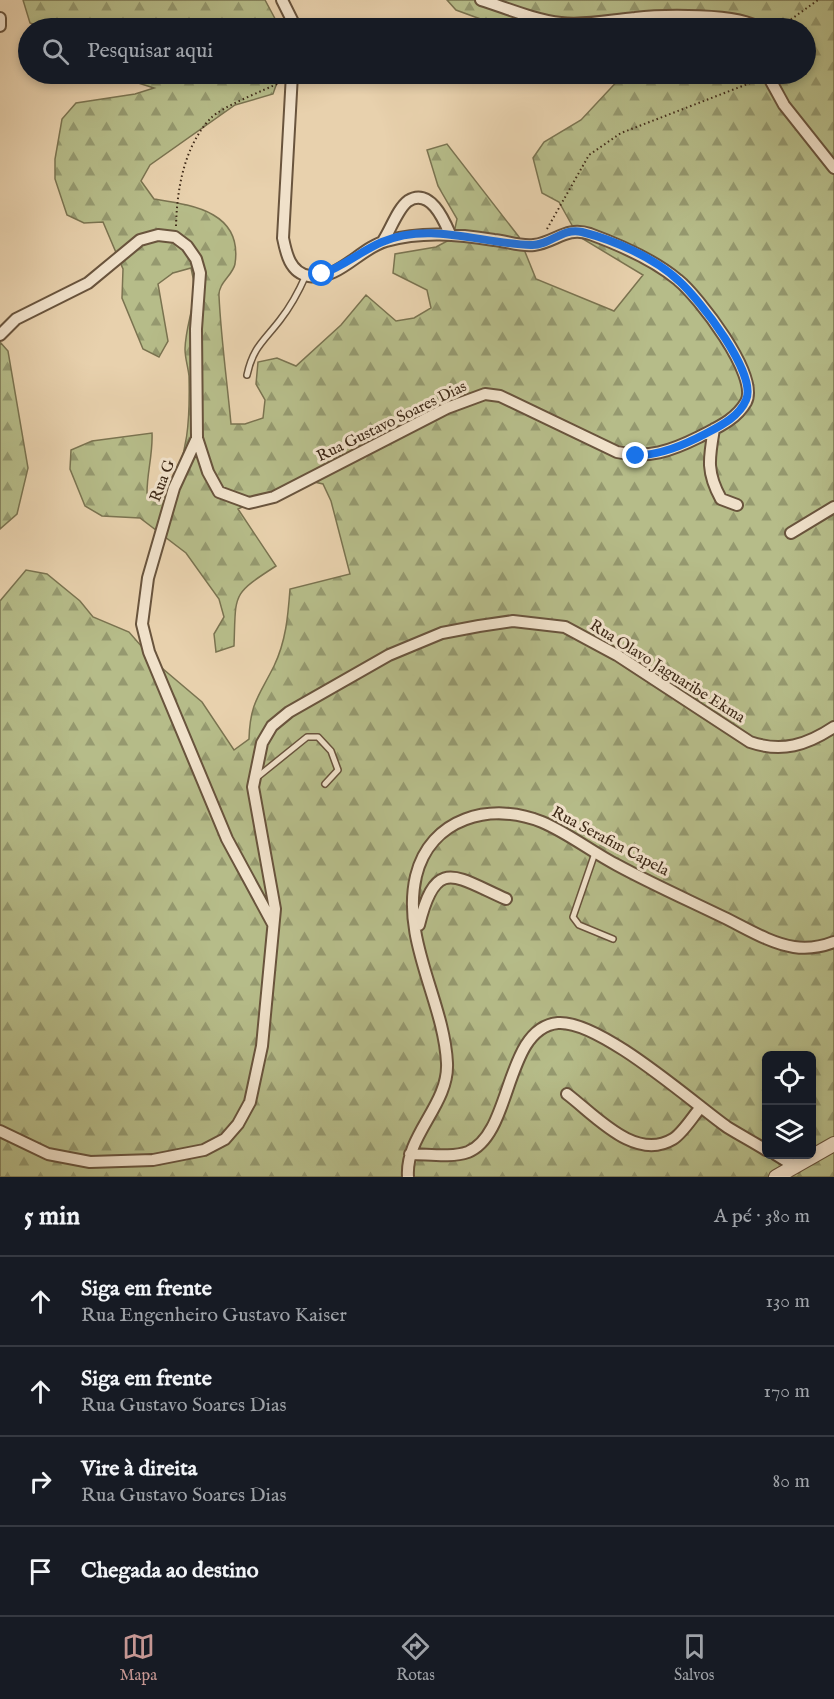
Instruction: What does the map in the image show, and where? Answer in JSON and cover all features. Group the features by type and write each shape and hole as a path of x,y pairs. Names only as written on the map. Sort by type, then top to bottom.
{"street":[{"path":"282,0 291,18"},
{"path":"481,0 544,18"},
{"path":"0,18 0,26"},
{"path":"630,18 701,18"},
{"path":"292,84 283,238 286,254 293,268 306,275 322,274 341,267 383,241 421,234 450,234 538,244"},
{"path":"772,84 784,105 834,168"},
{"path":"383,241 407,202 416,199 432,202 442,214 450,234"},
{"name":"Rua Gustavo Soares Dias","path":"197,438 208,472 219,492 249,503 274,497 447,408 485,394 500,396 617,452 636,456 659,454 714,429 738,412 746,401 748,384 728,345 702,306 679,280 649,260 584,232 564,232 538,244"},
{"path":"0,335 16,319 88,283 141,240 158,235 175,237"},
{"name":"Rua G","path":"175,237 188,246 196,259 200,273 196,329 197,438 174,488 148,578 142,612 143,634 227,839 273,924"},
{"path":"714,429 708,466 710,477 721,499 737,505"},
{"path":"791,533 834,507"},
{"name":"Rua Olavo Jaguaribe Ekma","path":"0,1131 48,1154 90,1162 153,1160 204,1150 225,1139 238,1125 250,1102 266,1011 275,899 256,812 254,780 262,743 272,726 289,712 389,655 442,633 478,626 513,621 565,627 617,655 750,742 762,746 794,747 809,742 834,726"},
{"name":"Rua Serafim Capela","path":"408,1177 410,1154 441,1091 447,1063 417,934 414,898 416,877 434,838 448,827 466,818 488,812 518,815 543,822 595,852 771,940 807,948 834,942"},
{"path":"417,934 425,900 436,881 444,878 463,880 506,899"},
{"path":"410,1154 461,1154 476,1148 490,1130 523,1052 535,1034 552,1024 572,1025 601,1036 729,1128 762,1148"},
{"path":"567,1094 630,1142 653,1145 674,1139 701,1107"},
{"path":"776,1177 834,1144"},
{"path":"782,1159 796,1167"}],"lane":[{"path":"247,375 258,345 296,297 306,275"},
{"path":"254,780 307,737 318,736 338,764 338,770 325,784"},
{"path":"595,852 573,917 579,925 613,939"}],"path":[{"path":"793,18 818,0"},
{"path":"175,237 177,201 191,146 212,116 274,84"},
{"path":"538,244 589,155 621,133 744,84"}],"green space":[{"path":"23,0 265,0 275,18 28,18"},
{"path":"447,0 834,0 834,1177 0,1177 0,601 26,570 47,574 80,601 93,617 129,632 156,663 202,702 234,750 249,739 253,708 278,657 286,628 290,589 350,574 331,501 323,484 301,479 238,509 276,566 243,590 236,605 234,646 216,652 214,634 224,617 219,599 186,553 140,518 102,516 85,506 70,469 71,450 92,441 152,433 147,493 167,492 174,479 187,436 189,376 185,349 194,290 191,268 173,273 158,284 168,341 159,357 143,349 122,298 123,269 103,222 84,223 67,215 55,179 55,159 62,119 76,103 135,94 154,88 141,84 276,84 273,94 235,105 150,165 141,181 154,199 198,208 223,222 231,232 235,246 235,264 219,291 220,312 231,424 245,424 263,418 265,400 256,384 258,362 277,358 296,366 341,325 366,295 396,321 414,318 431,308 427,290 393,273 395,254 436,247 453,238 457,219 438,186 427,150 447,144 519,237 536,279 614,311 643,275 578,236 559,202 542,193 533,158 544,142 581,120 615,84 816,84 816,18 478,18 456,10"},
{"path":"0,342 8,351 28,468 17,514 0,529"}],"route":[{"path":"322,274 341,267 383,241 440,233 530,245 538,244 564,232 578,231 602,238 649,260 679,280 702,306 745,374 748,394 738,412 727,422 684,445 659,454 636,456"}]}
